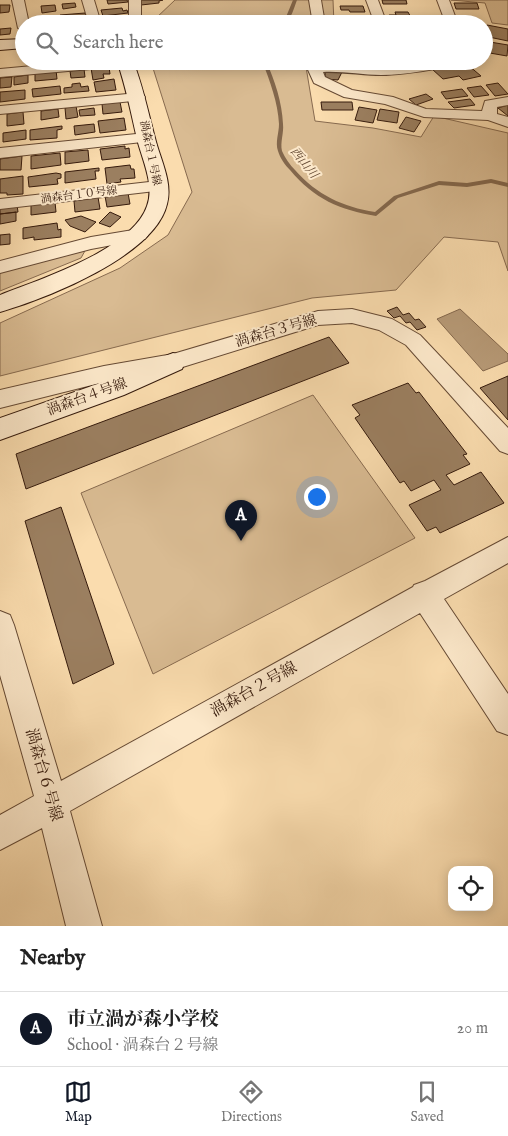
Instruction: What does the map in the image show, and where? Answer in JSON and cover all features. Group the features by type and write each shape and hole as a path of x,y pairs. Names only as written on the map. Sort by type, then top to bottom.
{"street":[{"path":"18,0 21,15"},
{"path":"88,0 92,15"},
{"path":"135,0 135,15"},
{"path":"315,0 318,15"},
{"path":"372,0 378,15"},
{"path":"444,0 449,15"},
{"path":"7,17 15,20"},
{"path":"0,45 15,44"},
{"path":"0,73 31,70"},
{"name":"渦森台１号線","path":"0,304 103,260 139,235 151,221 157,204 158,186 138,97 128,70"},
{"path":"314,70 319,80 349,94 388,100 424,113 489,116 508,122"},
{"path":"0,110 138,97"},
{"path":"489,116 490,104 508,101"},
{"path":"0,154 146,138"},
{"name":"渦森台１０号線","path":"0,204 158,186"},
{"path":"0,267 91,243 139,235"},
{"name":"渦森台３号線","path":"0,399 104,374 173,362 318,318 352,316 385,324 413,340 508,444"},
{"name":"渦森台４号線","path":"0,429 115,388 173,362"},
{"name":"渦森台２号線","path":"0,833 424,594 508,549"},
{"path":"424,594 508,720"},
{"name":"渦森台６号線","path":"0,625 52,804 84,926"}],"shaded area":[{"path":"175,0 333,0 334,15 159,15"},
{"path":"451,0 508,0 508,25 493,23 493,15 489,15 485,3"},
{"path":"154,70 306,70 315,121 373,128 421,137 434,116 508,133 508,271 498,242 444,237 396,290 312,298 0,376 0,323 120,268 168,235 192,192"},
{"path":"86,249 81,258 0,291 0,272"},
{"path":"460,309 508,354 508,361 483,371 437,319"},
{"path":"313,395 415,538 153,674 81,493"}],"building":[{"path":"107,0 127,0 128,2 108,4"},
{"path":"141,0 163,0 159,1 159,3 141,5"},
{"path":"382,0 406,0 407,4 383,4"},
{"path":"75,3 76,7 63,9 62,4"},
{"path":"454,3 477,3 479,9 456,9"},
{"path":"0,5 10,5 9,12 0,13"},
{"path":"55,5 56,11 42,13 41,6"},
{"path":"340,6 363,6 365,12 341,10"},
{"path":"122,8 123,11 127,10 128,13 103,15 101,10"},
{"path":"395,12 408,12 410,15 396,15"},
{"path":"85,13 86,15 60,15"},
{"path":"493,26 508,29 508,41 493,38"},
{"path":"11,28 10,34 0,35 0,29"},
{"path":"493,42 508,45 507,56 493,54"},
{"path":"56,70 57,79 35,81 35,72"},
{"path":"84,70 85,77 71,78 70,71"},
{"path":"91,70 109,70 110,74 103,74 104,78 93,80"},
{"path":"433,70 474,70 481,76 463,80 459,76 443,79"},
{"path":"325,72 342,72 338,80 325,79"},
{"path":"28,75 28,83 14,85 14,77"},
{"path":"12,77 11,87 0,88 0,78"},
{"path":"114,79 116,90 96,92 94,82"},
{"path":"80,83 81,87 88,86 89,91 64,93 64,88"},
{"path":"498,83 508,94 495,96 486,85"},
{"path":"60,86 61,94 33,97 32,89"},
{"path":"481,86 489,95 474,97 467,88"},
{"path":"462,89 468,96 446,99 441,92"},
{"path":"25,90 25,99 0,102 0,92"},
{"path":"426,94 433,99 416,105 409,99"},
{"path":"470,99 475,105 454,108 448,102"},
{"path":"120,102 122,112 103,114 102,104"},
{"path":"321,102 352,102 353,110 322,110"},
{"path":"508,105 508,116 498,108"},
{"path":"76,106 78,117 66,119 65,108"},
{"path":"359,107 377,110 373,123 355,120"},
{"path":"94,108 95,115 80,116 79,110"},
{"path":"58,109 59,117 41,120 41,111"},
{"path":"380,109 399,112 397,123 377,120"},
{"path":"23,112 24,124 7,126 7,114"},
{"path":"406,117 421,121 414,132 399,128"},
{"path":"124,118 126,130 100,133 98,121"},
{"path":"94,124 95,132 75,135 74,126"},
{"path":"62,126 62,129 57,130 57,138 30,140 30,130"},
{"path":"26,130 26,139 3,142 3,133"},
{"path":"125,146 125,149 129,148 130,157 102,160 100,149"},
{"path":"88,150 89,161 65,164 65,152"},
{"path":"60,153 61,165 31,169 31,156"},
{"path":"22,156 21,170 0,170 0,159"},
{"path":"130,165 131,169 134,169 135,178 120,179 121,182 107,184 105,168"},
{"path":"99,168 99,171 95,171 96,179 65,183 65,172"},
{"path":"61,174 61,178 57,179 58,184 29,187 28,177"},
{"path":"23,176 23,194 7,195 7,193 0,193 0,179"},
{"path":"128,193 130,204 107,207 105,196"},
{"path":"98,197 100,209 75,212 74,201"},
{"path":"55,202 56,212 31,215 31,205"},
{"path":"17,205 18,212 0,214 0,207"},
{"path":"16,212 16,221 0,224 0,214"},
{"path":"110,212 121,217 110,227 99,223"},
{"path":"81,216 96,222 85,232 70,226 65,220"},
{"path":"57,223 58,230 61,229 61,237 34,240 34,237 23,239 23,228"},
{"path":"10,234 10,244 0,245 0,235"},
{"path":"397,307 403,315 409,313 415,320 419,319 426,327 417,330 410,322 406,323 400,316 394,318 387,311"},
{"path":"329,337 349,363 26,489 16,454"},
{"path":"508,376 508,420 480,388"},
{"path":"408,383 416,393 419,392 467,454 463,455 470,464 446,475 454,485 481,472 504,503 440,533 436,527 427,531 409,505 441,490 434,480 411,491 404,481 400,483 355,418 360,415 352,405"},
{"path":"61,507 114,664 73,684 25,521"}],"waterway":[{"name":"西山川","path":"289,15 295,0"},
{"name":"西山川","path":"268,70 279,108 281,125 279,148 281,154 303,182 331,202 353,210 376,214 396,197 439,183 467,185 491,181 508,185"}],"place":[{"name":"市立渦が森小学校","path":"241,541"}]}
